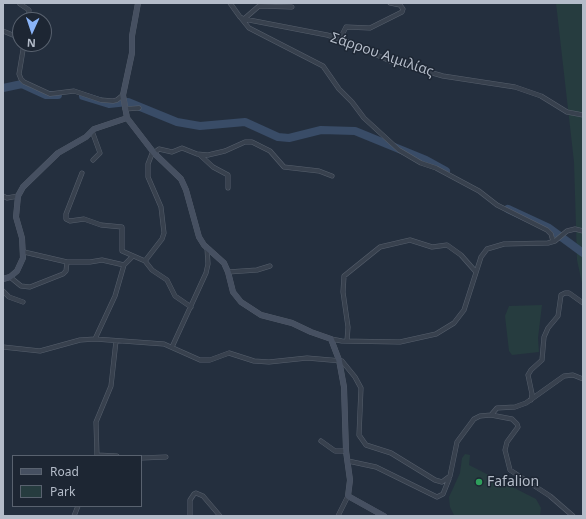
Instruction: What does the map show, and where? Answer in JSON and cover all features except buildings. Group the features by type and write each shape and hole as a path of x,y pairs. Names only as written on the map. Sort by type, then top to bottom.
{"main road":[{"path":"138,3 132,36 132,53 124,102 127,118 154,152 181,180 186,190 199,237 207,248 222,260 228,272 233,292 241,302 251,310 265,317 292,323 331,339 339,360 344,387 346,451 350,480 348,496 384,516"},
{"path":"3,279 10,277 20,267 24,252 16,217 18,196 26,183 58,153 86,137 92,131 102,126 127,118"}],"street":[{"path":"230,3 249,28 323,66 339,89 352,102 364,118 399,150 421,163 436,168 479,191 497,205 547,230 555,241"},
{"path":"340,39 346,27 370,28 402,12 403,9 400,5 390,3"},
{"path":"20,4 29,10 29,12"},
{"path":"243,19 259,6 292,7"},
{"name":"Σάρρου Αιμιλίας","path":"243,19 304,30 340,39 390,61 443,76 501,83 529,91 547,99 567,112 583,115"},
{"path":"23,52 19,74 24,82 50,94 74,91 101,100 117,100 139,108"},
{"path":"92,131 100,153 93,160"},
{"path":"145,261 162,239 164,233 161,207 148,176 148,164 154,152 159,149 172,152 182,148 200,155 213,155 242,144 252,142 270,151 284,167 319,171 332,176"},
{"path":"200,155 216,170 228,175 228,188"},
{"path":"82,173 66,214 66,219 70,221 84,218 101,225 122,227 121,248 123,252 132,257 145,261 152,270 167,280 176,296 191,307"},
{"path":"3,196 7,198 18,196"},
{"path":"331,339 347,341 400,342 429,336 440,332 454,323 464,310 483,253 490,247 555,241 571,230 583,231"},
{"path":"347,341 348,327 343,292 344,276 380,247 410,240 415,240 432,247 447,245 461,255 476,272"},
{"path":"172,347 208,268 207,248"},
{"path":"24,252 67,262 90,262 102,260 124,265"},
{"path":"95,339 115,296 124,265 132,257"},
{"path":"10,277 21,286 30,287 63,274 66,271 67,262"},
{"path":"228,272 257,270 270,266"},
{"path":"3,291 10,297 23,302"},
{"path":"531,400 532,391 528,375 531,370 542,360 544,337 548,328 558,316 561,295 570,293 583,303"},
{"path":"3,347 40,350 80,340 95,339 156,343 172,347 200,360 210,360 229,353 254,361 269,362 307,358 339,360 344,362 361,388 359,432 362,441 373,448 391,453 435,480 442,482 449,479"},
{"path":"97,455 96,422 111,386 116,341"},
{"path":"491,415 495,409 515,407 531,400 564,376 576,375 583,379"},
{"path":"348,461 376,466 437,497 443,494 449,479 458,441 474,419 480,416 491,415 512,419 517,424 517,429 507,442 505,448 506,462 510,470 547,494 572,516"},
{"path":"321,441 335,451 346,451"},
{"path":"142,458 166,457"},
{"path":"190,516 190,500 192,495 196,493 203,496 220,516"},
{"path":"338,516 348,496"}],"green space":[{"path":"556,3 583,3 583,288 577,260 574,162"},
{"path":"542,305 538,338 539,352 512,355 509,351 505,316 509,306"},
{"name":"Fafalion","path":"465,454 470,455 469,465 536,499 541,508 540,516 454,515 450,507 449,497 460,473 462,458"}],"waterway":[{"path":"3,88 22,84 46,95 58,95"},
{"path":"83,96 109,104 128,102 177,122 200,126 245,122 278,137 289,138 321,130 355,131 426,160 446,171"},
{"path":"508,209 549,228 583,253"}],"place":[{"name":"Fafalion","path":"479,482"}]}
